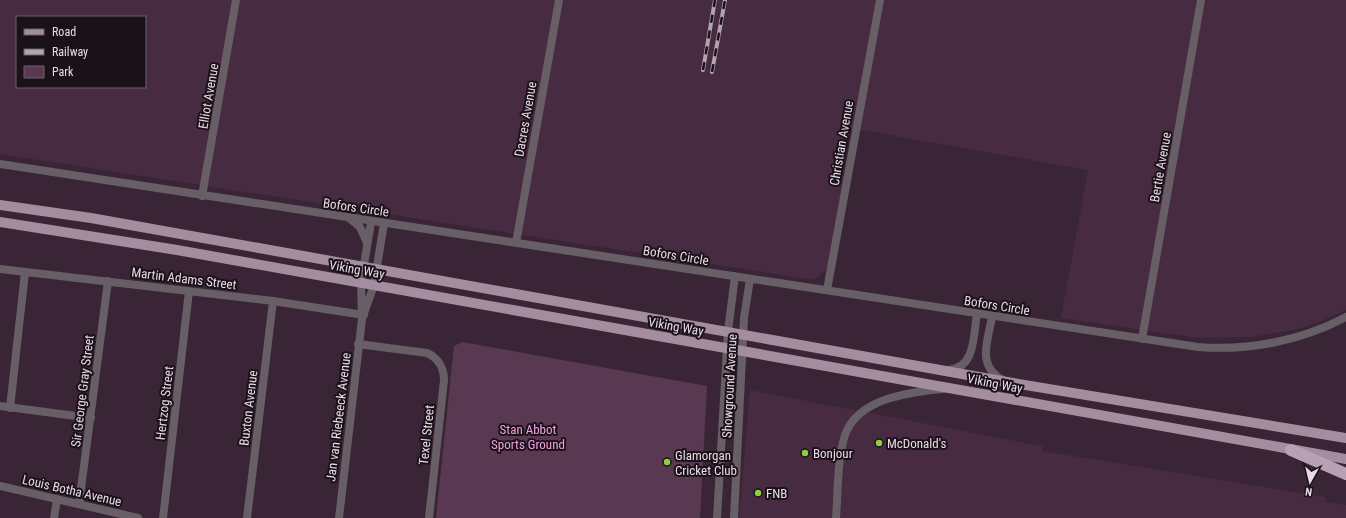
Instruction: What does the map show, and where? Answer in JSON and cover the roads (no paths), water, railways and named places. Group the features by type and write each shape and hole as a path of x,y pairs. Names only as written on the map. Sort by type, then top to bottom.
{"highway":[{"path":"1291,450 1346,474"}],"main road":[{"name":"Viking Way","path":"0,205 91,218 1007,382 1346,438"},
{"name":"Viking Way","path":"0,222 177,250 1346,459"}],"street":[{"name":"Elliot Avenue","path":"202,196 236,0"},
{"name":"Dacres Avenue","path":"516,243 559,0"},
{"name":"Christian Avenue","path":"827,290 880,0"},
{"name":"Bertie Avenue","path":"1142,339 1201,0"},
{"name":"Bofors Circle","path":"0,164 349,219 384,223 1142,339 1210,348 1240,347 1298,336 1346,317"},
{"path":"349,219 360,227 368,244"},
{"name":"Jan van Riebeeck Avenue","path":"339,518 362,316 361,283 371,222"},
{"name":"Jan van Riebeeck Avenue","path":"362,316 374,285 384,223"},
{"name":"Martin Adams Street","path":"0,269 273,301 362,316"},
{"path":"10,408 25,272"},
{"name":"Showground Avenue","path":"718,518 728,331 735,276"},
{"name":"Showground Avenue","path":"734,518 744,334 750,279"},
{"name":"Sir George Gray Street","path":"79,504 108,281"},
{"name":"Hertzog Street","path":"163,518 189,291"},
{"name":"Buxton Avenue","path":"247,518 273,301"},
{"path":"941,370 958,368 968,360 977,314"},
{"path":"992,316 986,363 992,373 1007,382"},
{"name":"Texel Street","path":"358,344 424,353 434,358 442,368 444,380 428,518"},
{"path":"836,518 841,457 845,436 854,419 873,406 901,395 917,391 954,388"},
{"path":"0,406 91,418"},
{"name":"Louis Botha Avenue","path":"0,486 138,518"},
{"path":"54,518 57,499"}],"railway":[{"path":"703,70 715,0"},
{"path":"712,72 725,0"}],"place":[{"name":"McDonald's","path":"879,443"},
{"name":"Bonjour","path":"805,453"},
{"name":"Glamorgan Cricket Club","path":"667,462"},
{"name":"FNB","path":"758,493"}],"park label":[{"name":"Stan Abbot Sports Ground","path":"528,436"}]}
